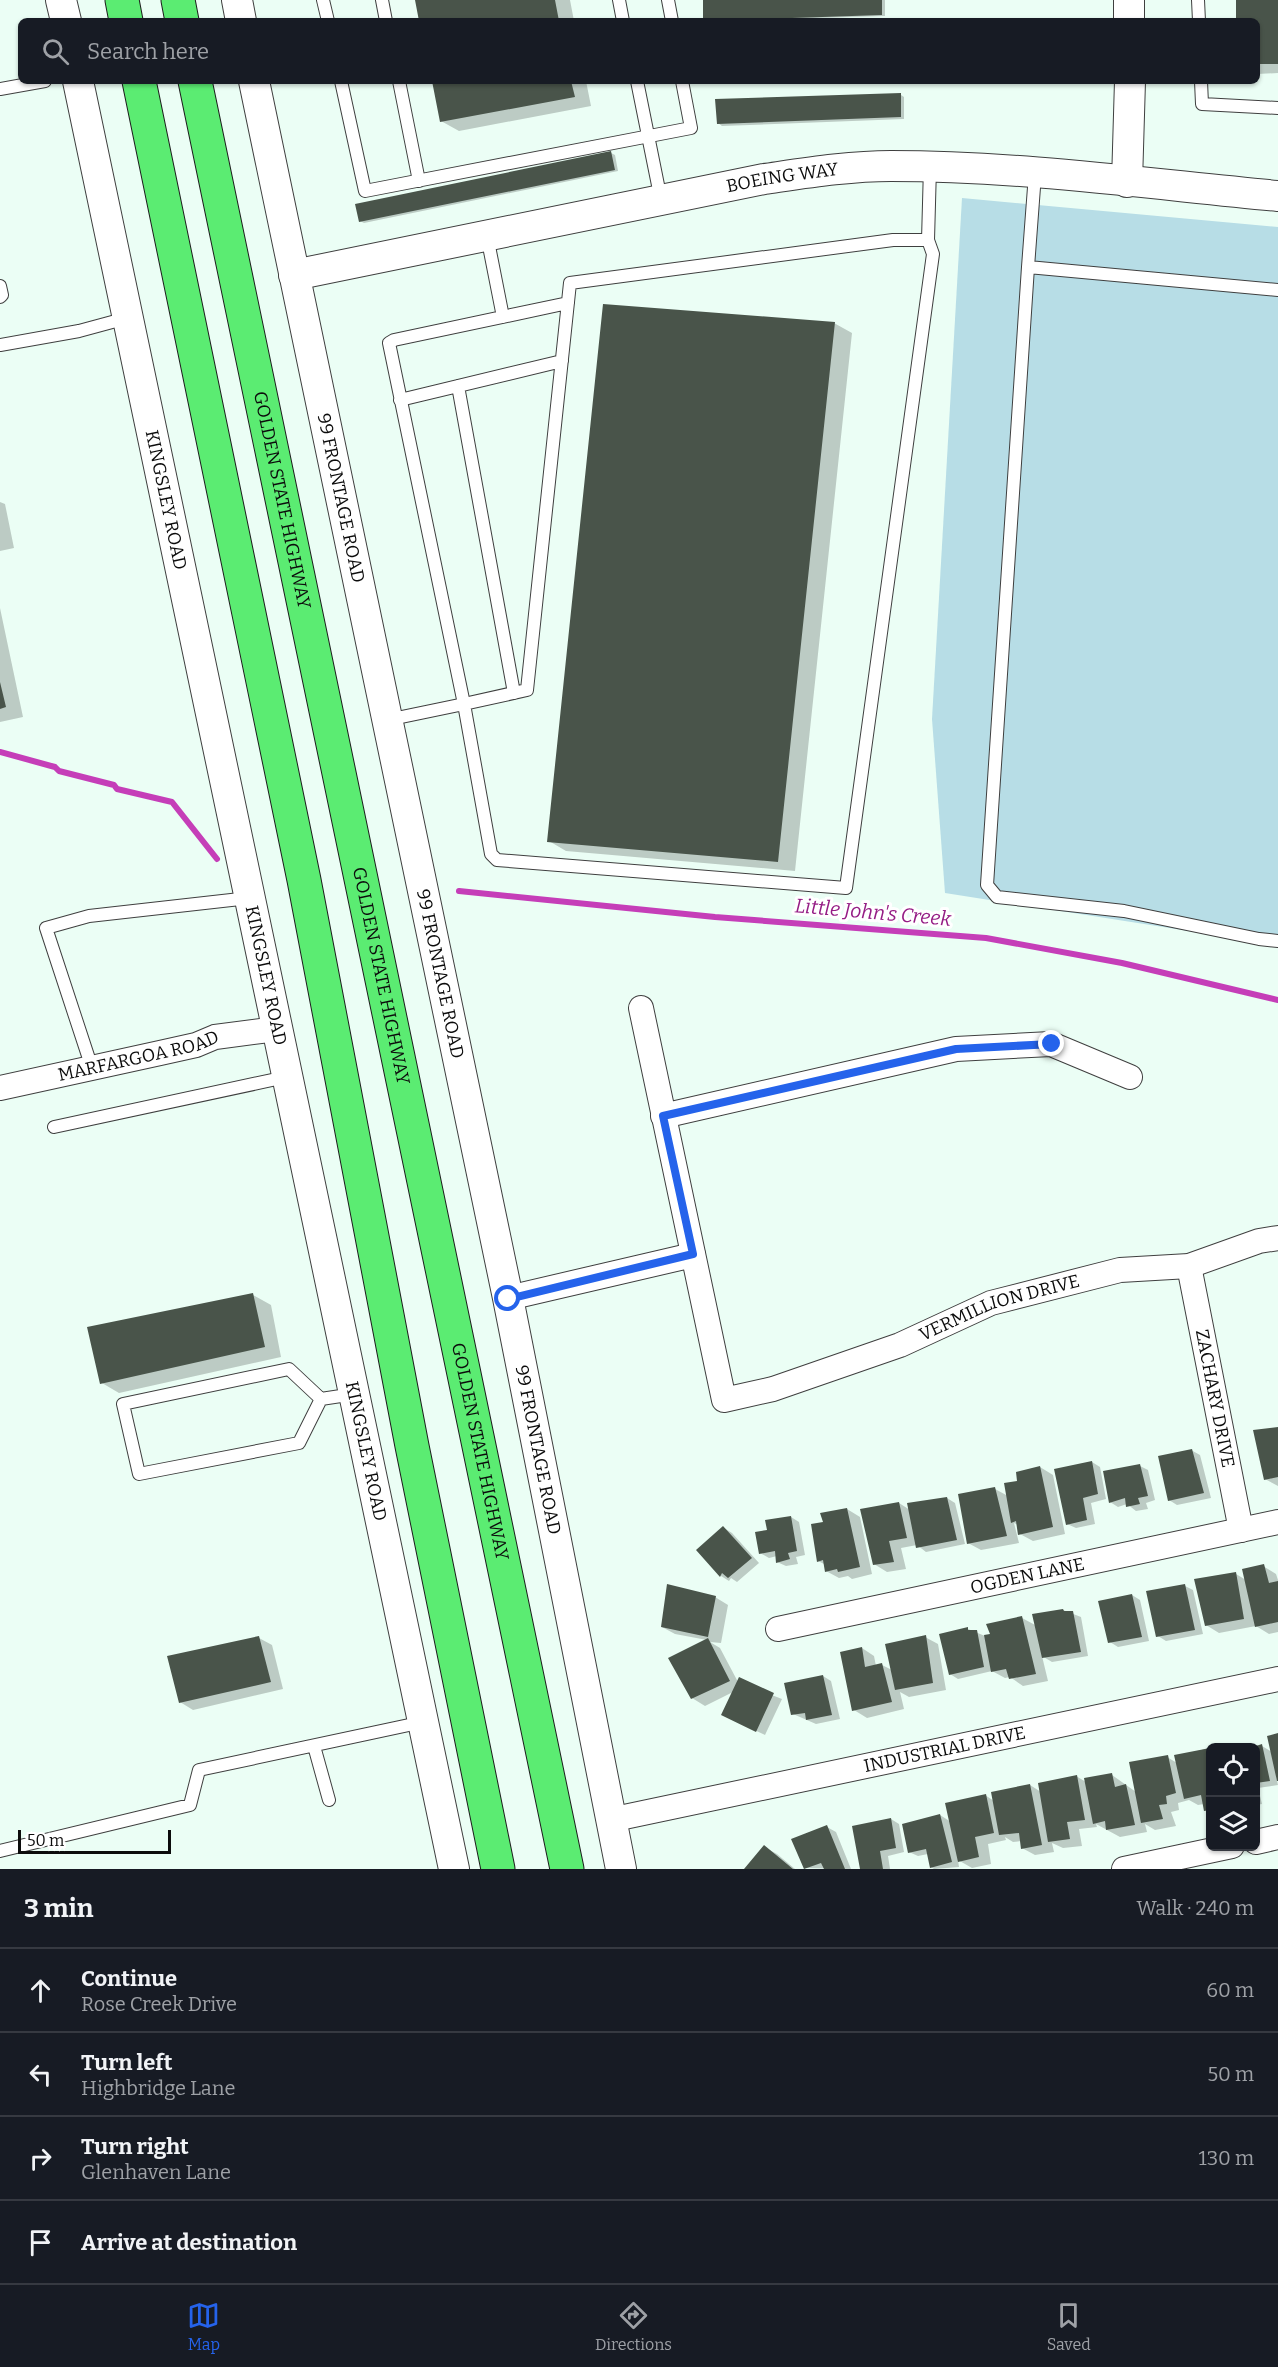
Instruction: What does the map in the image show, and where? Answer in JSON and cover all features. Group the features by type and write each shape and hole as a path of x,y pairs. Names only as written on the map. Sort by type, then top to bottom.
{"highway":[{"path":"122,0 125,18"},
{"path":"178,0 182,18"},
{"path":"140,84 304,880 415,1458 498,1869"},
{"name":"GOLDEN STATE HIGHWAY","path":"196,84 567,1869"}],"street":[{"path":"61,0 65,18"},
{"path":"237,0 240,18"},
{"path":"1129,0 1130,18"},
{"name":"KINGSLEY ROAD","path":"79,84 454,1869"},
{"name":"99 FRONTAGE ROAD","path":"255,84 508,1299 621,1869"},
{"path":"1127,182 1130,84"},
{"name":"BOEING WAY","path":"294,275 764,179 838,169 890,166 930,167 1278,196"},
{"path":"508,1299 693,1254 641,1008"},
{"name":"MARFARGOA ROAD","path":"0,1088 196,1045 215,1037 277,1029"},
{"path":"663,1116 956,1049 1052,1044 1130,1077"},
{"name":"VERMILLION DRIVE","path":"693,1254 724,1400 773,1389 900,1345 990,1303 1119,1270 1189,1266 1260,1241 1278,1238"},
{"name":"ZACHARY DRIVE","path":"1189,1266 1241,1530"},
{"name":"OGDEN LANE","path":"778,1629 1278,1522"},
{"name":"INDUSTRIAL DRIVE","path":"610,1820 1278,1679"},
{"path":"1124,1869 1209,1851"}],"lane":[{"path":"323,0 326,18"},
{"path":"382,0 385,18"},
{"path":"619,0 623,18"},
{"path":"668,0 671,18"},
{"path":"1198,0 1199,18"},
{"path":"0,89 28,84"},
{"path":"342,84 365,191 691,128 683,84"},
{"path":"400,84 419,181"},
{"path":"638,84 661,200"},
{"path":"1201,84 1202,104 1278,108"},
{"path":"568,303 388,343 464,704 490,854 497,860 846,888 933,254 928,240 930,167"},
{"path":"1035,174 987,885 997,897 1124,911 1278,941"},
{"path":"487,236 503,317"},
{"path":"386,721 527,690 570,284 893,240 928,240"},
{"path":"1028,267 1278,290"},
{"path":"0,286 2,295 0,297"},
{"path":"0,345 79,331 128,318"},
{"path":"400,400 562,362"},
{"path":"458,386 514,693"},
{"path":"92,1068 46,928 89,916 250,898"},
{"path":"54,1127 288,1077"},
{"path":"290,1369 321,1399 299,1443 139,1474 123,1404 290,1369"},
{"path":"321,1399 355,1394"},
{"path":"0,1851 190,1805 199,1770 424,1722"},
{"path":"314,1746 329,1800"}],"shaded area":[{"path":"962,198 1278,227 1278,945 945,893 932,719"}],"building":[{"path":"415,0 555,0 558,18 418,18"},
{"path":"703,0 882,0 882,15 703,18"},
{"path":"1236,0 1278,0 1278,64 1260,64 1260,18 1236,18"},
{"path":"433,84 572,84 575,97 440,122"},
{"path":"901,93 901,117 717,124 715,99"},
{"path":"611,151 615,170 359,222 355,204"},
{"path":"603,304 835,322 778,862 547,842"},
{"path":"0,682 6,707 0,709"},
{"path":"253,1293 265,1347 100,1384 87,1327"},
{"path":"1278,1427 1278,1477 1264,1480 1253,1430"},
{"path":"1192,1449 1204,1493 1168,1501 1158,1456"},
{"path":"1092,1461 1098,1494 1083,1498 1087,1520 1066,1525 1054,1469"},
{"path":"1140,1464 1148,1496 1138,1498 1140,1504 1126,1507 1125,1498 1109,1503 1103,1471"},
{"path":"1040,1466 1053,1527 1018,1535 1016,1521 1011,1523 1004,1483 1017,1481 1016,1472"},
{"path":"995,1487 1007,1536 967,1544 958,1494"},
{"path":"947,1497 957,1540 916,1548 907,1503"},
{"path":"899,1502 907,1538 889,1541 894,1562 873,1565 860,1509"},
{"path":"847,1508 860,1567 838,1572 837,1569 825,1572 823,1560 817,1562 811,1524 823,1522 820,1513"},
{"path":"791,1516 797,1551 788,1553 790,1559 776,1563 775,1551 759,1554 755,1532 767,1530 765,1520"},
{"path":"723,1526 752,1558 728,1578 722,1573 720,1577 696,1550"},
{"path":"1264,1564 1269,1583 1278,1581 1278,1622 1255,1627 1242,1569"},
{"path":"1236,1572 1244,1619 1205,1626 1194,1579"},
{"path":"667,1584 716,1596 708,1637 661,1627"},
{"path":"1185,1584 1195,1630 1156,1637 1146,1591"},
{"path":"1132,1594 1142,1637 1108,1643 1098,1601"},
{"path":"1063,1609 1073,1611 1081,1652 1042,1658 1032,1614"},
{"path":"1022,1616 1036,1674 1009,1679 1006,1669 991,1672 984,1635 990,1634 986,1624"},
{"path":"968,1627 968,1630 977,1630 984,1667 949,1675 939,1634"},
{"path":"926,1635 933,1683 895,1690 885,1644"},
{"path":"259,1636 271,1682 179,1703 167,1656"},
{"path":"708,1638 730,1681 691,1699 668,1658"},
{"path":"862,1647 865,1667 882,1663 892,1702 852,1711 840,1652"},
{"path":"823,1675 832,1715 806,1720 805,1713 791,1715 784,1683"},
{"path":"739,1677 774,1693 756,1732 721,1715"},
{"path":"1278,1733 1278,1781 1277,1781 1267,1736"},
{"path":"1262,1744 1270,1781 1260,1782 1260,1745"},
{"path":"1206,1749 1206,1811 1204,1811 1201,1795 1184,1799 1174,1755"},
{"path":"1168,1755 1176,1793 1166,1796 1167,1804 1159,1805 1163,1819 1141,1823 1129,1762"},
{"path":"1112,1773 1115,1787 1126,1784 1135,1825 1106,1830 1105,1821 1093,1824 1084,1778"},
{"path":"1077,1775 1085,1820 1067,1822 1070,1839 1048,1842 1038,1783"},
{"path":"1030,1784 1042,1845 1021,1849 1019,1833 999,1835 991,1792"},
{"path":"986,1794 994,1833 975,1837 979,1857 958,1862 945,1803"},
{"path":"940,1814 952,1862 930,1868 926,1849 908,1853 902,1824"},
{"path":"891,1818 896,1848 880,1851 883,1869 860,1869 852,1826"},
{"path":"827,1825 845,1869 824,1869 821,1863 804,1869 791,1839"},
{"path":"764,1845 793,1869 744,1869"}],"waterway":[{"name":"Little John's Creek","path":"0,752 55,767 59,771 114,785 117,789 172,802 217,859"},
{"name":"Little John's Creek","path":"459,891 715,917 986,938 1122,963 1278,1000"}],"route":[{"path":"508,1299 693,1254 663,1116 956,1049 1052,1044"}]}
